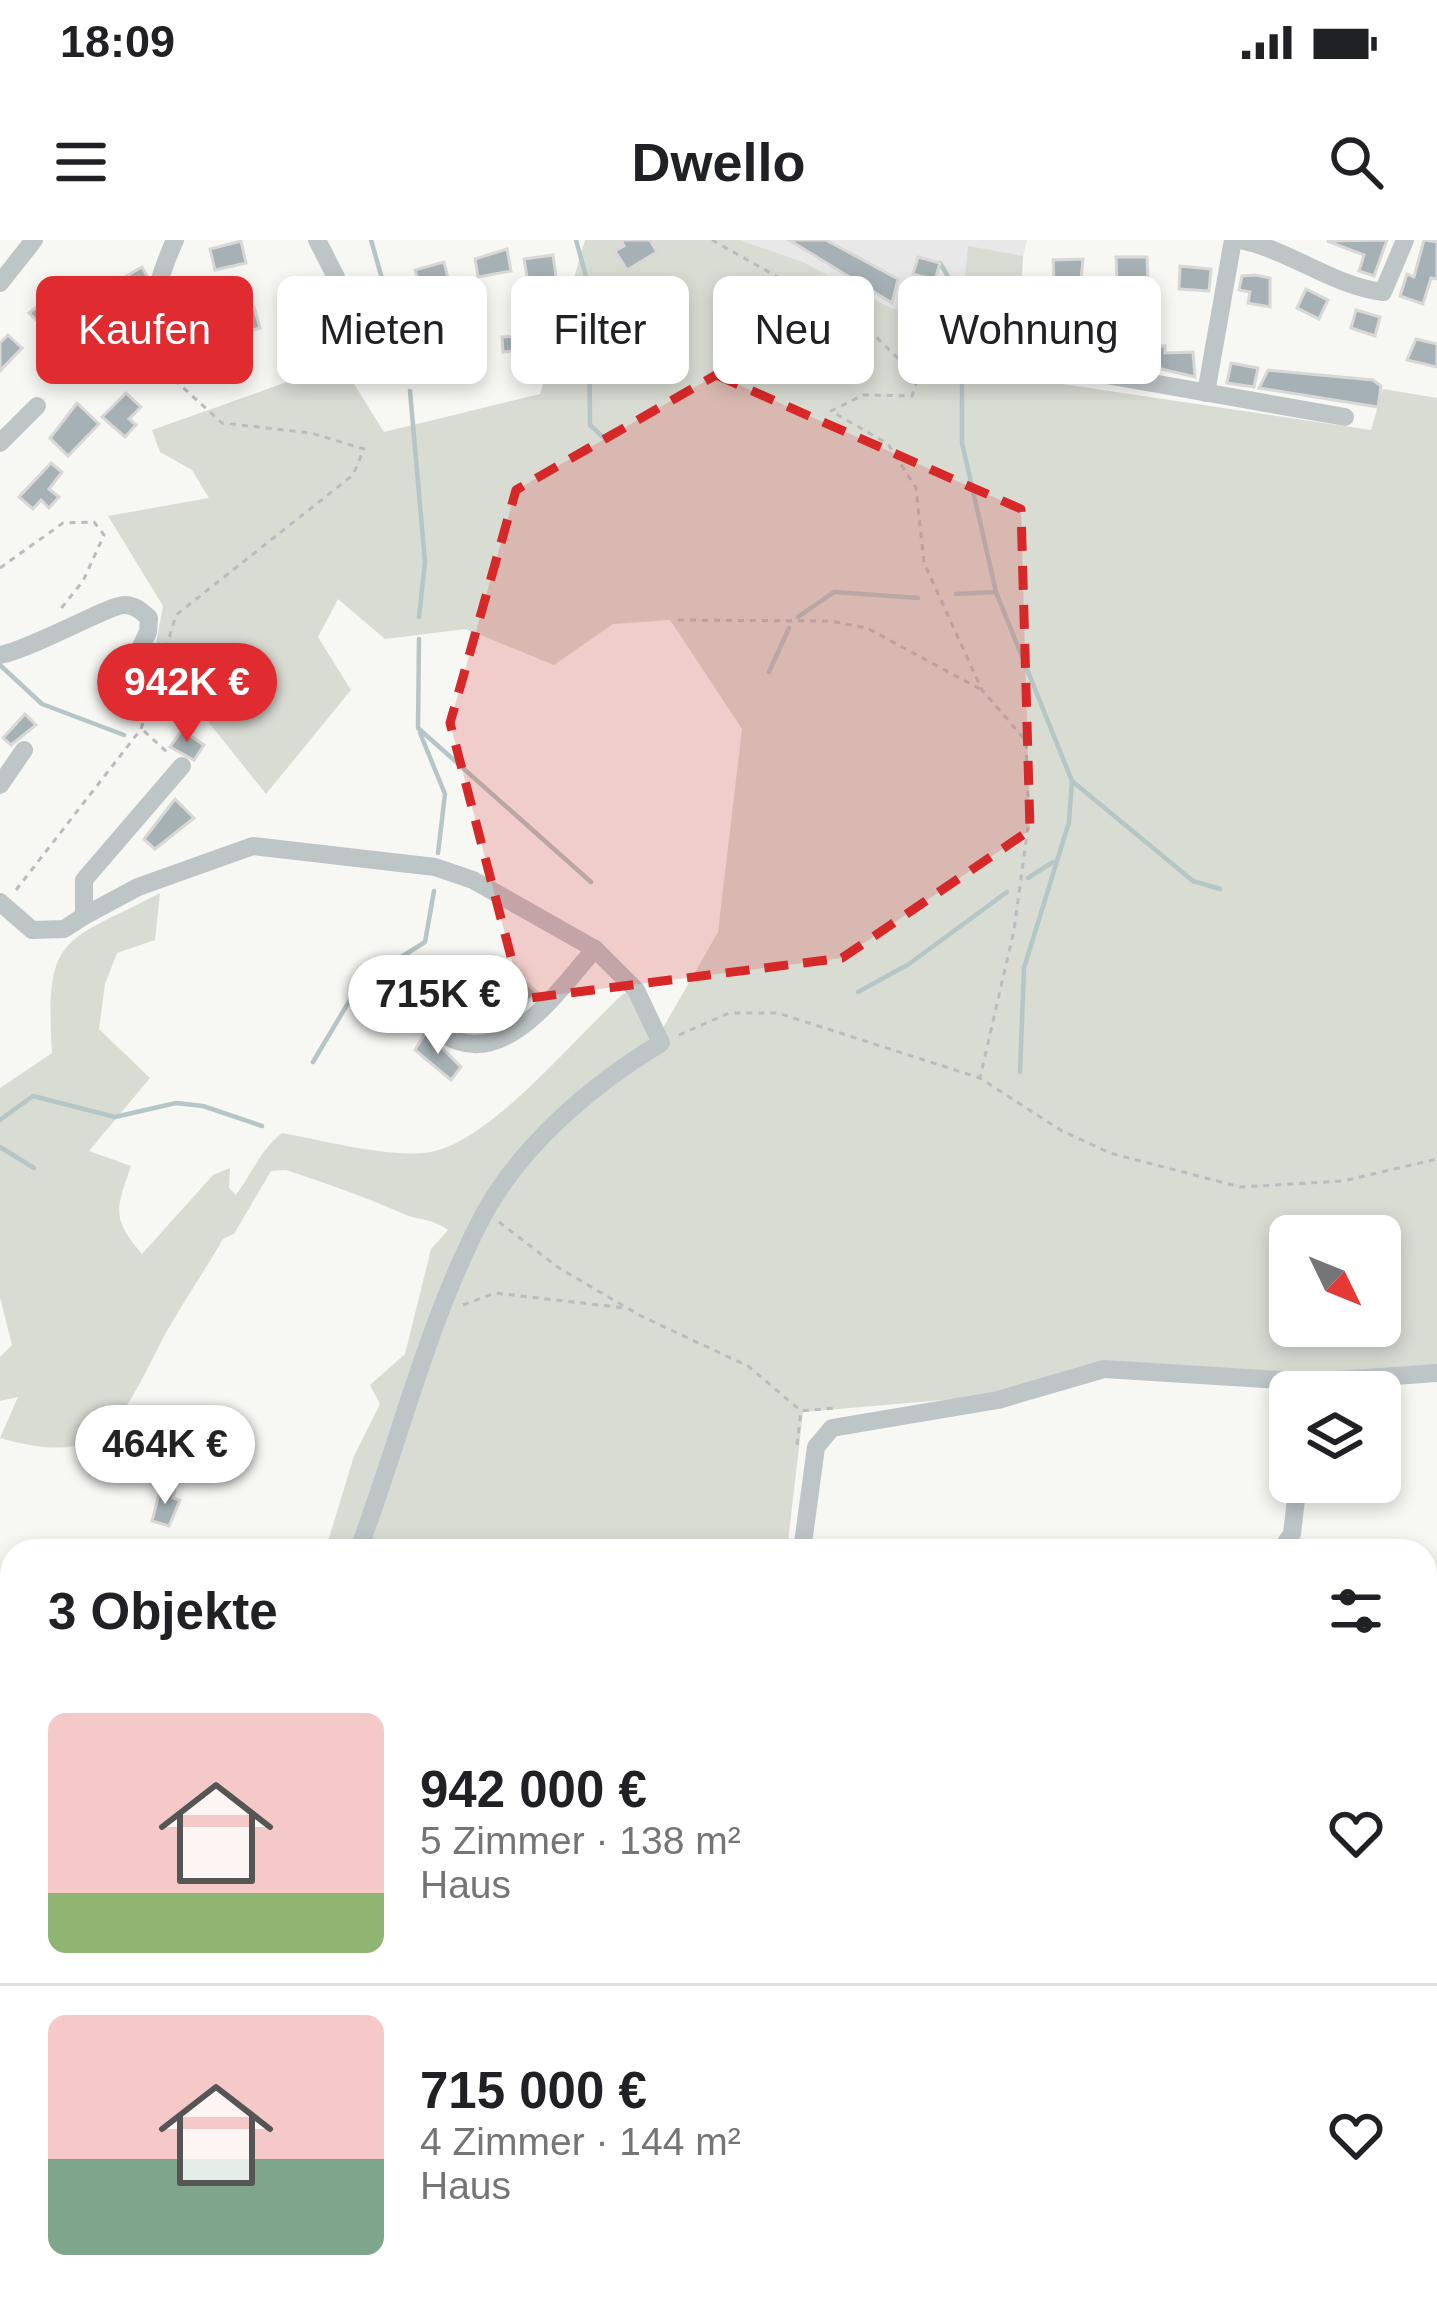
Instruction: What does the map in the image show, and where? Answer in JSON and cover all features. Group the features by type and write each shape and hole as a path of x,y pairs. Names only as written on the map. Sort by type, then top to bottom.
{"street":[{"path":"0,283 34,240"},
{"path":"163,276 175,240"},
{"path":"317,240 335,276"},
{"path":"1206,392 1237,240 1277,248 1364,290 1383,292 1405,240"},
{"path":"1158,384 1345,417"},
{"path":"0,443 37,406"},
{"path":"0,655 29,649 120,604 138,607 149,618 148,632 130,667"},
{"path":"0,784 24,750"},
{"path":"84,916 84,880 182,766"},
{"path":"2,904 32,930 64,929 137,887 253,846 310,849 376,863 435,867 473,880 595,949 636,990 661,1043 593,1084 485,1211 441,1312 362,1539"},
{"path":"443,1034 462,1046 478,1046 529,1022 595,949"},
{"path":"804,1539 816,1447 832,1428 998,1400 1104,1369 1269,1383"},
{"path":"1401,1377 1437,1373"},
{"path":"1288,1539 1296,1503"}],"path":[{"path":"712,240 865,326 918,377 912,396 863,394 831,411 888,444 916,488 924,563 982,690 1026,741 1029,818 1014,930 980,1078"},
{"path":"2,904 141,729 176,615 353,476 364,448 311,434 222,423 180,384"},
{"path":"0,568 63,524 94,522 104,535 83,581 56,615"},
{"path":"678,620 830,622 867,628 982,690"},
{"path":"141,729 182,766"},
{"path":"661,1043 730,1012 778,1012 980,1078 1031,1113 1111,1153 1240,1187 1343,1181 1437,1159"},
{"path":"485,1211 559,1268 626,1308 748,1366 801,1411"},
{"path":"441,1312 495,1293 626,1308"}],"highlighted area":[{"path":"716,375 1021,509 1030,830 842,958 522,999 450,723 516,490"}],"shaded area":[{"path":"585,240 740,240 830,276 713,276 713,384 874,384 874,299 898,308 898,384 1063,384 1371,430 1383,389 1437,398 1437,1366 1269,1374 1099,1363 979,1397 803,1412 788,1539 329,1539 354,1456 380,1404 370,1385 405,1354 431,1249 448,1230 286,1170 271,1171 234,1234 223,1239 115,1421 82,1444 33,1446 0,1438 18,1397 0,1401 0,1357 12,1345 0,1297 0,1088 52,1053 52,985 57,963 81,934 160,893 155,940 117,953 105,984 99,1029 150,1078 89,1151 131,1166 119,1213 142,1254 213,1175 230,1168 229,1188 236,1195 282,1133 383,1152 439,1150 462,1140 510,1105 623,994 636,990 659,1035 718,932 742,729 670,620 613,624 554,665 466,629 385,639 338,599 318,637 351,690 266,794 154,654 163,606 108,516 209,498 192,470 160,452 152,430 282,384 354,384 384,432 540,394 543,384 689,384 689,276 574,276"},
{"path":"740,240 1027,240 1023,256 968,247 965,276 898,276 898,308 893,309 874,299 874,276 830,276"},
{"path":"968,246 1023,256 1022,276 965,276"}],"building":[{"path":"621,240 650,240 657,252 627,270 615,251 624,246"},
{"path":"789,240 826,240 898,279 892,303 874,292 874,276 848,276"},
{"path":"1387,240 1374,276 1359,271 1364,255 1327,241"},
{"path":"1424,240 1437,242 1437,279 1431,278 1423,304 1400,296 1407,274 1414,277"},
{"path":"241,241 246,263 215,270 210,249"},
{"path":"507,249 511,271 478,276 475,259"},
{"path":"553,255 556,276 527,276 524,259"},
{"path":"918,257 940,263 936,276 913,274"},
{"path":"1116,257 1147,257 1148,276 1117,276"},
{"path":"1083,259 1081,276 1054,276 1053,260"},
{"path":"444,262 448,276 417,276 415,270"},
{"path":"1180,266 1211,269 1209,291 1179,289"},
{"path":"142,267 147,276 126,276"},
{"path":"1242,276 1270,278 1270,307 1248,303 1250,292 1239,290"},
{"path":"1306,289 1328,300 1319,319 1297,308"},
{"path":"253,307 260,328 253,330"},
{"path":"1356,310 1380,317 1375,336 1351,328"},
{"path":"8,335 22,348 0,371 0,343"},
{"path":"502,337 511,337 511,351 503,352"},
{"path":"1416,339 1437,344 1437,367 1407,360"},
{"path":"1161,346 1165,353 1193,352 1195,377 1161,369"},
{"path":"1231,363 1258,368 1254,387 1227,383"},
{"path":"1268,370 1373,380 1381,386 1378,407 1259,388"},
{"path":"126,393 141,407 129,419 136,425 125,437 102,417"},
{"path":"77,403 99,424 68,456 50,438"},
{"path":"51,463 62,472 49,489 59,497 49,508 41,500 33,509 19,497"},
{"path":"25,714 36,725 11,745 3,738"},
{"path":"182,730 204,745 194,760 170,747"},
{"path":"175,799 194,818 155,849 144,839"},
{"path":"506,967 537,992 518,1012 497,1001 503,990 495,986"},
{"path":"426,1032 461,1067 451,1080 415,1050"},
{"path":"161,1486 175,1490 173,1498 180,1500 169,1526 152,1521"}],"waterway":[{"path":"371,240 381,276"},
{"path":"576,240 589,287 590,425 605,439"},
{"path":"940,263 962,300 962,443 996,592 1072,781 1069,822 1024,968 1020,1072"},
{"path":"410,391 425,562 419,617"},
{"path":"798,617 834,592 918,598"},
{"path":"956,594 996,592"},
{"path":"769,672 789,628"},
{"path":"419,639 418,728 591,882"},
{"path":"1,666 42,704 124,735"},
{"path":"420,733 445,794 438,853"},
{"path":"1072,781 1193,881 1220,889"},
{"path":"1028,878 1053,862"},
{"path":"313,1062 360,983 425,942 434,891"},
{"path":"858,992 909,964 1007,892"},
{"path":"0,1120 33,1096 115,1117 176,1103 203,1106 262,1126"},
{"path":"0,1147 34,1168"}]}
